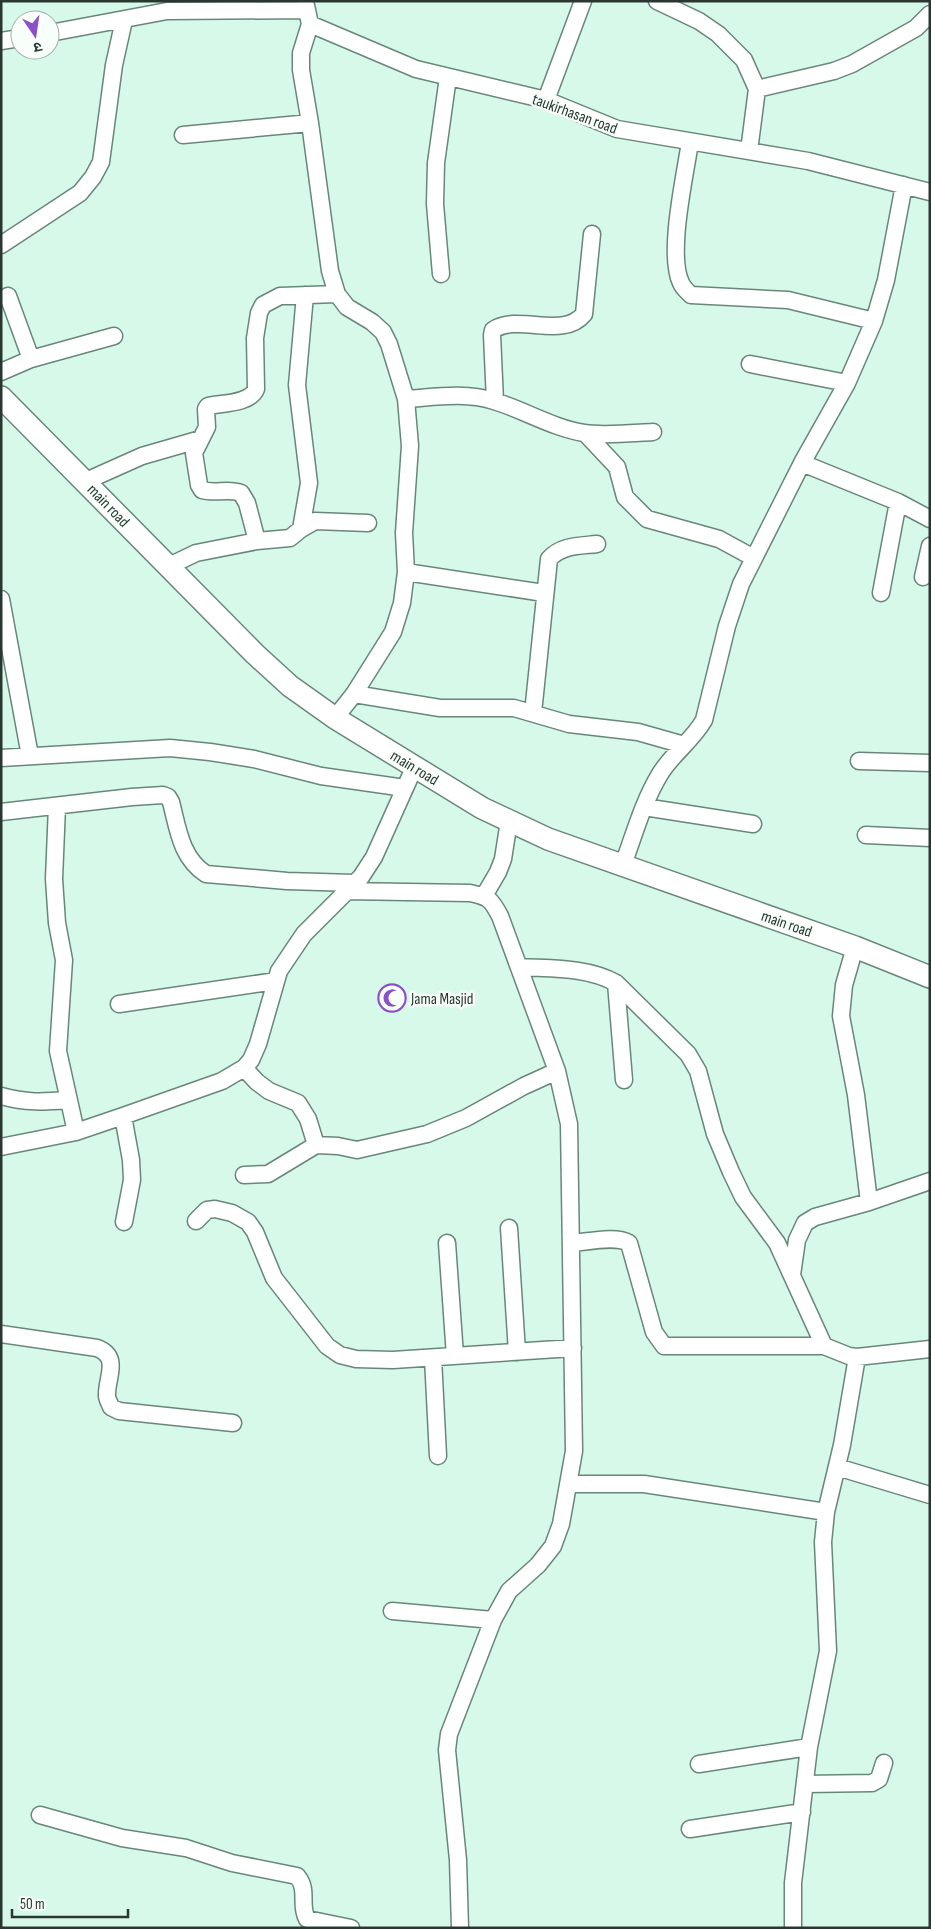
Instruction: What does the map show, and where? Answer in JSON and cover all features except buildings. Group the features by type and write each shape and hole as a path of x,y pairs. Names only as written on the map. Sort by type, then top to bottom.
{"main road":[{"name":"main road","path":"1,397 255,654 290,686 335,718 414,768 482,808 548,839 856,947 930,977"}],"street":[{"path":"546,100 583,1"},
{"path":"658,1 699,21 718,34 744,60 757,89 749,151"},
{"path":"60,31 167,11 307,12 301,70 330,271 337,294 347,307 372,322 383,332 389,344 406,399 410,446 404,533 406,572 402,603 393,632 354,694 335,718"},
{"name":"taukirhasan road","path":"307,12 416,69 546,100 617,130 808,161 930,192"},
{"path":"757,89 834,71 852,64 916,28 930,14"},
{"path":"1,245 80,193 93,177 101,162 114,65 124,20"},
{"path":"442,274 435,204 436,163 448,77"},
{"path":"183,136 310,123"},
{"path":"690,142 676,237 676,266 682,285 691,295 788,300 874,321"},
{"path":"623,865 644,807 660,773 698,730 704,720 727,626 741,584 802,463 847,383 874,321 886,280 904,185"},
{"path":"495,401 493,330 504,325 562,326 574,323 580,319 584,314 592,234"},
{"path":"257,541 247,503 241,492 209,492 202,490 199,486 194,453 207,427 206,409 208,406 246,399 254,394 256,389 255,338 259,313 263,305 280,296 337,294"},
{"path":"301,529 309,483 297,385 305,295"},
{"path":"8,296 31,359"},
{"path":"1,372 31,359 114,336"},
{"path":"750,364 847,383"},
{"path":"406,399 457,395 477,396 585,433 653,432"},
{"path":"585,433 617,467 625,497 647,519 719,539 754,558"},
{"path":"86,481 142,456 201,439"},
{"path":"802,463 898,502 930,519"},
{"path":"881,593 898,502"},
{"path":"169,566 196,553 257,541 290,538 301,529 315,522 368,523"},
{"path":"533,713 549,559 554,553 564,548 597,544"},
{"path":"923,577 930,546"},
{"path":"406,572 544,593"},
{"path":"1,599 30,756"},
{"path":"354,694 440,708 514,708 569,724 638,732 684,745"},
{"path":"1,758 170,748 254,759 321,776 405,788"},
{"path":"859,761 930,763"},
{"path":"1,1147 76,1132 222,1081 244,1068 251,1060 258,1044 279,971 304,934 361,877 374,857 414,768"},
{"path":"1,812 132,796 164,795 171,802 182,846 195,867 206,874 349,887 470,893 484,896 492,901 500,916 557,1071 569,1124 574,1451 561,1524 553,1546 538,1565 509,1591 493,1620 449,1734 447,1750 458,1860 460,1928"},
{"path":"56,806 54,879 57,923 64,960 58,1051 76,1132"},
{"path":"644,807 753,824"},
{"path":"484,896 503,859 509,820"},
{"path":"866,835 930,838"},
{"path":"856,947 844,985 841,1016 856,1094 869,1202"},
{"path":"520,967 586,972 603,976 616,983 688,1054 698,1071 715,1134 731,1172 744,1197 777,1243 824,1346"},
{"path":"119,1004 276,981"},
{"path":"616,983 624,1080"},
{"path":"244,1068 256,1082 269,1091 298,1103 308,1119 316,1145"},
{"path":"244,1175 268,1174 316,1145 338,1146 357,1150 427,1134 466,1118 524,1086 557,1071"},
{"path":"1,1096 20,1101 36,1102 68,1100"},
{"path":"124,1116 132,1180 124,1222"},
{"path":"792,1275 797,1240 805,1223 815,1217 869,1202 930,1181"},
{"path":"196,1221 207,1210 215,1208 232,1213 248,1222 255,1232 274,1278 327,1346 340,1355 356,1359 393,1360 573,1348"},
{"path":"509,1228 517,1352"},
{"path":"572,1243 624,1240 629,1244 654,1332 664,1346 824,1346 849,1356 857,1357 930,1349"},
{"path":"447,1243 455,1356"},
{"path":"1,1334 97,1348 105,1351 111,1362 107,1397 112,1407 119,1411 233,1423"},
{"path":"792,1928 793,1883 809,1747 828,1651 823,1542 826,1512 837,1467 857,1357"},
{"path":"433,1358 438,1456"},
{"path":"837,1467 930,1495"},
{"path":"569,1484 644,1484 826,1512"},
{"path":"392,1611 493,1620"},
{"path":"699,1764 809,1747"},
{"path":"805,1784 872,1783 879,1779 884,1763"},
{"path":"690,1829 802,1812"},
{"path":"40,1815 122,1838 186,1848 232,1863 297,1876 304,1884 303,1912 307,1919 351,1928"}],"place":[{"name":"Jama Masjid","path":"392,998"}]}
